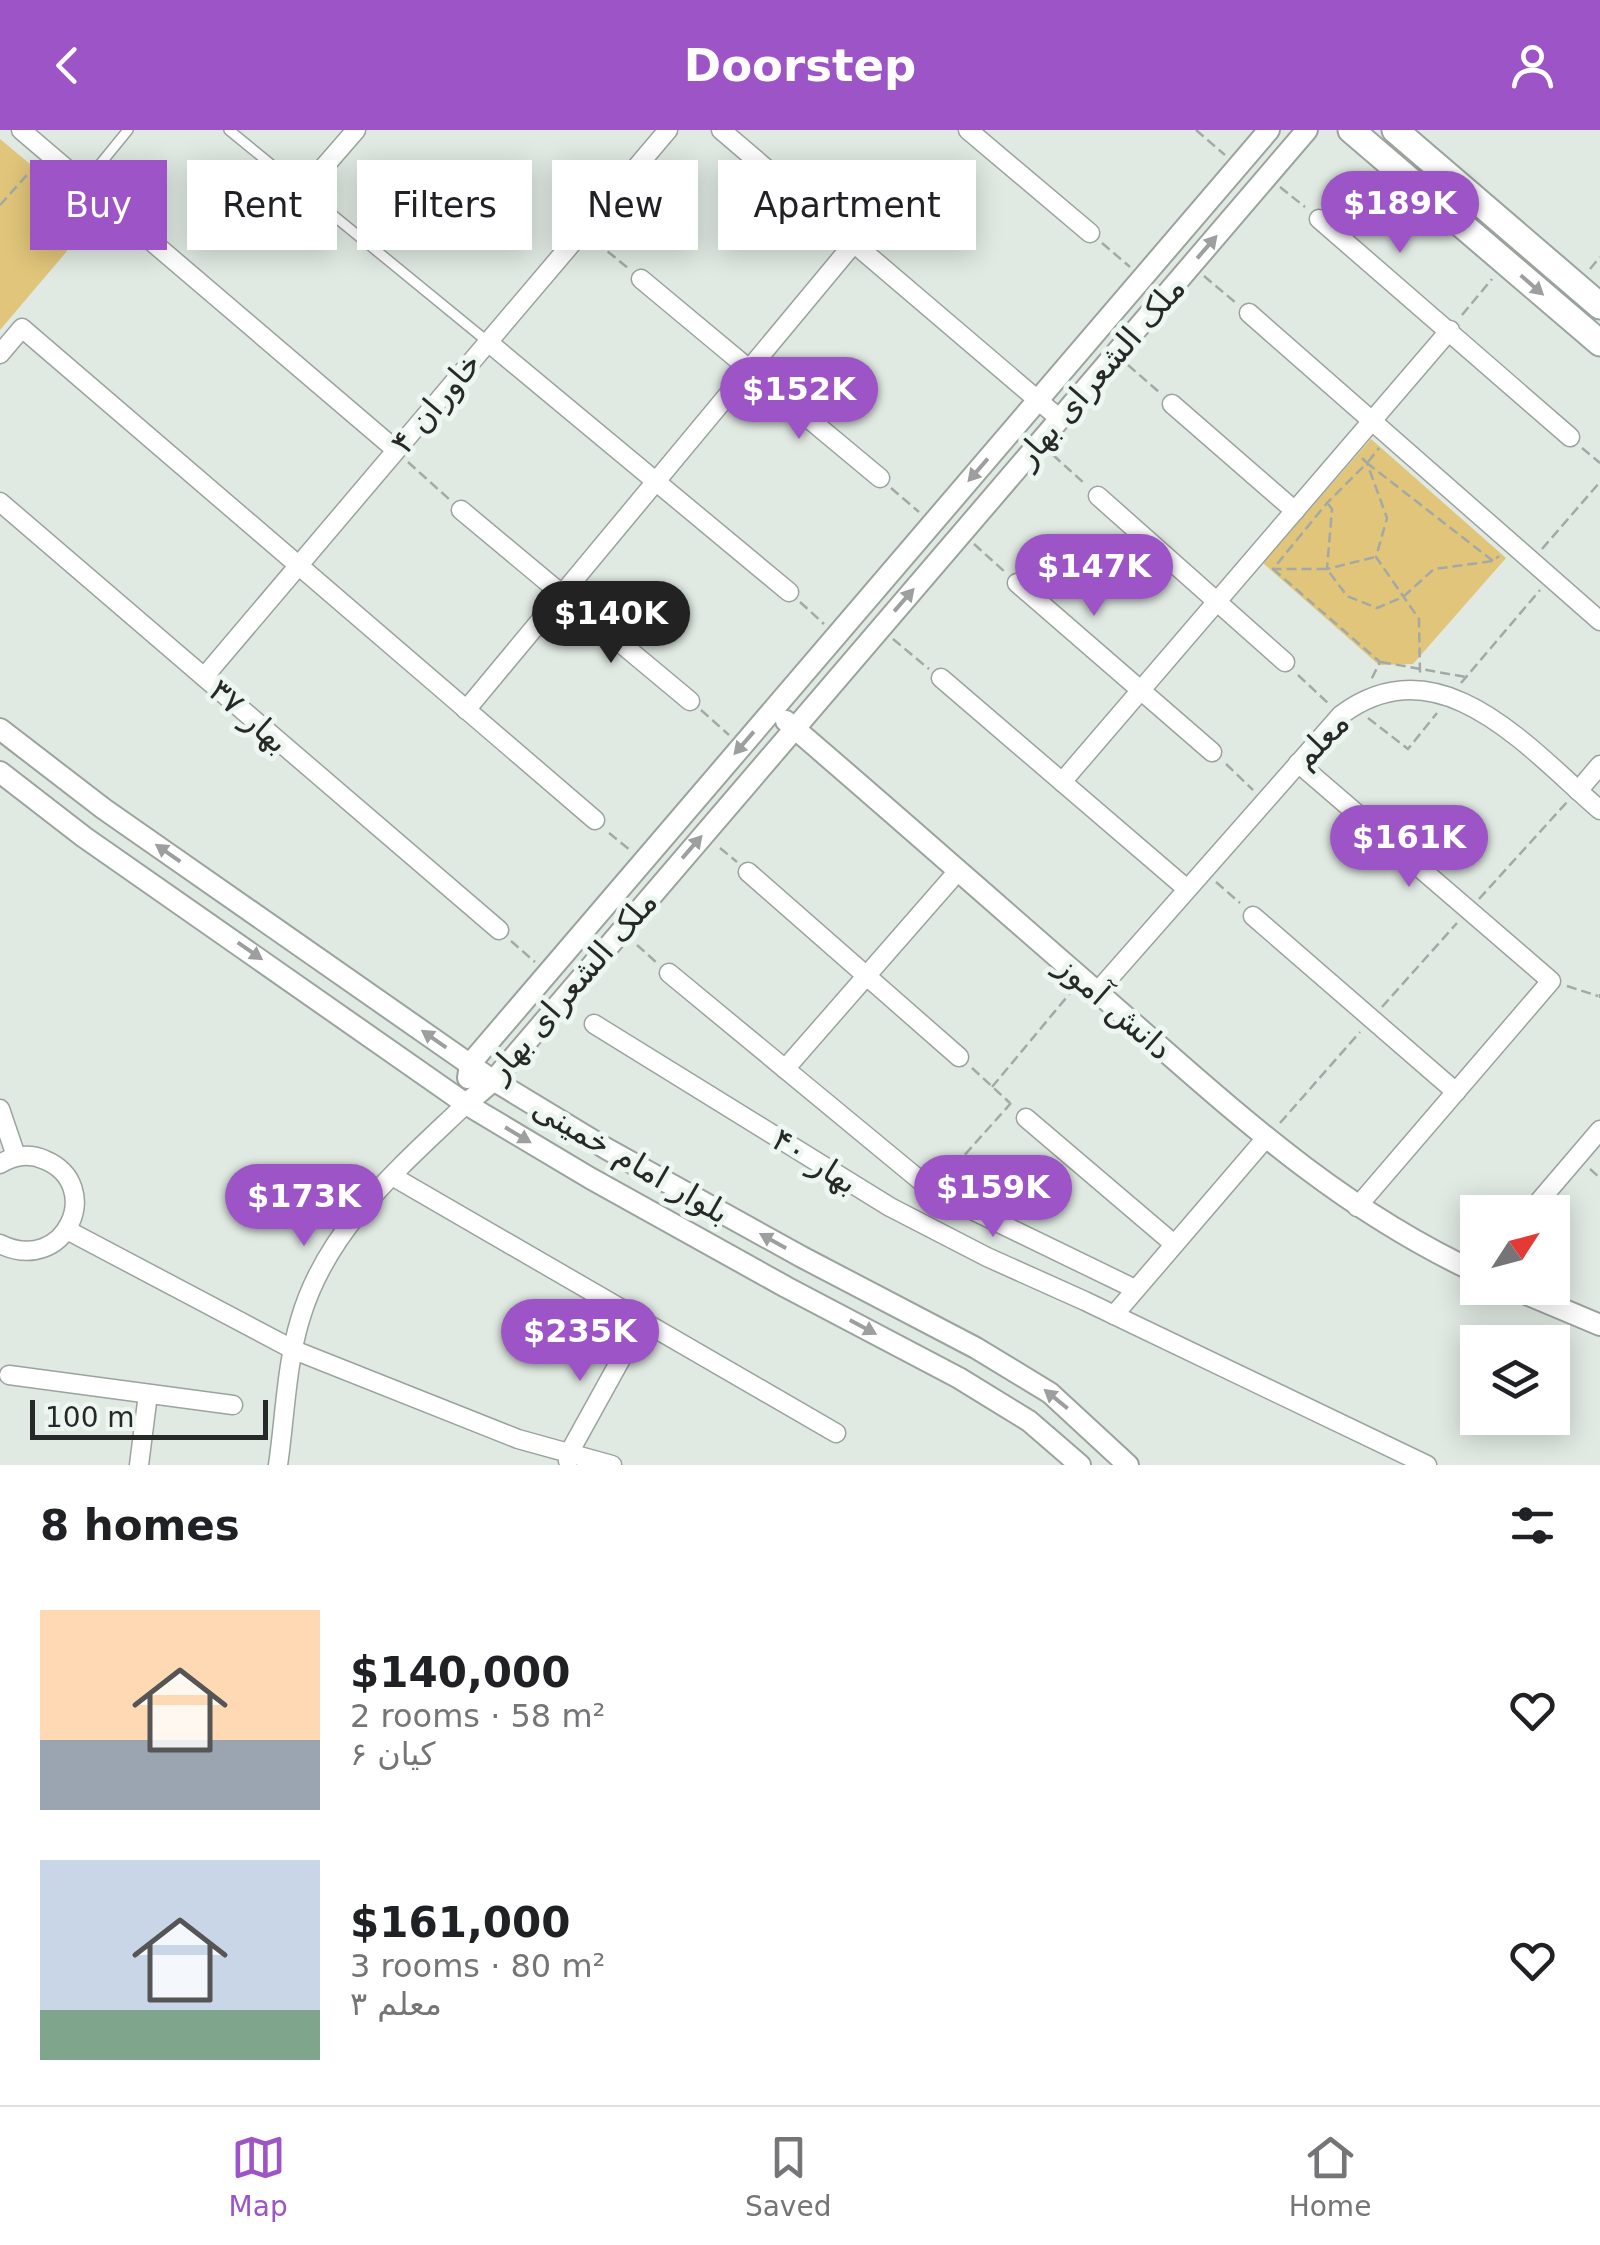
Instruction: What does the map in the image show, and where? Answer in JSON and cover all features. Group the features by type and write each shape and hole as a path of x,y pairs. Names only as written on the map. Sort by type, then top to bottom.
{"main road":[{"path":"1352,130 1600,343"},
{"path":"1395,130 1600,306"}],"street":[{"path":"21,130 57,160"},
{"path":"330,160 356,130"},
{"name":"خاوران ۴","path":"643,160 668,130"},
{"path":"722,130 757,160"},
{"path":"968,130 1090,233"},
{"name":"ملک الشعرای بهار","path":"466,1104 470,1064 1269,130"},
{"name":"ملک الشعرای بهار","path":"466,1104 494,1080 1306,130"},
{"path":"1319,219 1570,437"},
{"path":"161,250 396,450"},
{"name":"خاوران ۴","path":"204,677 567,250"},
{"path":"466,710 848,250"},
{"path":"862,250 1060,419"},
{"path":"641,279 880,478"},
{"path":"1249,313 1600,621"},
{"path":"0,354 22,328 595,820"},
{"path":"1062,782 1450,330"},
{"path":"488,342 789,592"},
{"path":"1172,404 1294,511"},
{"path":"1098,496 1285,662"},
{"name":"بهار ۳۷","path":"0,502 499,930"},
{"path":"461,510 690,701"},
{"path":"1017,583 1212,752"},
{"path":"941,678 1187,890"},
{"name":"معلم","path":"1090,986 1187,890 1298,762 1353,707 1404,689 1451,695 1490,715 1600,810"},
{"name":"دانش آموز","path":"773,709 1266,1139 1357,1207 1460,1265"},
{"name":"بلوار امام خمینی","path":"0,729 104,809 494,1080 607,1149 1050,1393 1128,1465"},
{"path":"1298,762 1551,980 1357,1207"},
{"path":"1578,790 1600,765"},
{"name":"بلوار امام خمینی","path":"0,772 84,837 466,1104 786,1288 959,1378 1029,1420 1080,1465"},
{"path":"786,1069 958,870"},
{"path":"748,872 959,1057"},
{"path":"1253,916 1456,1092"},
{"path":"669,973 933,1191 1135,1289"},
{"name":"بهار ۴۰","path":"594,1024 918,1222 1427,1465"},
{"path":"278,1465 298,1324 314,1280 341,1232 466,1104"},
{"path":"0,1109 8,1160 41,1158 62,1171 74,1194 72,1219 59,1240 37,1251 24,1252 0,1244"},
{"path":"1026,1118 1174,1244"},
{"path":"1545,1195 1600,1130"},
{"path":"1114,1314 1266,1139"},
{"path":"392,1176 836,1432"},
{"path":"918,1222 933,1191"},
{"path":"67,1230 294,1350 568,1459 612,1465"},
{"path":"1017,1271 1014,1251 1032,1240"},
{"path":"1552,1305 1600,1325"},
{"path":"568,1459 642,1321"},
{"path":"9,1375 233,1405"},
{"path":"139,1465 148,1394"}],"lane":[{"path":"104,160 128,130"},
{"path":"229,130 265,160"},
{"path":"337,219 488,342"}],"path":[{"path":"1196,130 1238,166"},
{"path":"0,205 48,152"},
{"path":"1267,176 1319,219"},
{"path":"1090,233 1143,277"},
{"path":"606,250 641,279"},
{"path":"1450,330 1506,263"},
{"path":"1191,265 1249,313"},
{"path":"1116,354 1172,404"},
{"path":"1570,437 1600,463"},
{"path":"1040,443 1098,496"},
{"path":"1350,446 1493,561"},
{"path":"396,450 461,510"},
{"path":"1273,568 1368,463"},
{"path":"1368,463 1387,518 1376,557 1419,619 1421,691"},
{"path":"880,478 932,523"},
{"path":"1532,561 1600,482"},
{"path":"1314,489 1332,508 1327,570 1347,596 1377,608 1403,597 1434,570 1493,561 1512,544"},
{"path":"962,533 1017,583"},
{"path":"1257,555 1380,662 1466,677"},
{"path":"1273,568 1327,570 1376,557"},
{"path":"1285,662 1408,749 1550,578"},
{"path":"789,592 837,635"},
{"path":"880,628 941,678"},
{"path":"1353,707 1380,662"},
{"path":"690,701 742,746"},
{"path":"1212,752 1265,801"},
{"path":"1469,910 1578,790"},
{"path":"595,820 642,861"},
{"path":"704,833 748,872"},
{"path":"1204,871 1253,916"},
{"path":"499,930 548,973"},
{"path":"620,931 669,973"},
{"path":"1551,980 1599,996"},
{"path":"992,1086 1090,986"},
{"path":"959,1057 1026,1118"},
{"path":"933,1191 1010,1103"}],"shaded area":[{"path":"0,139 30,164 30,250 68,250 0,330"},
{"path":"1371,439 1506,558 1413,664 1379,665 1263,563"}]}
